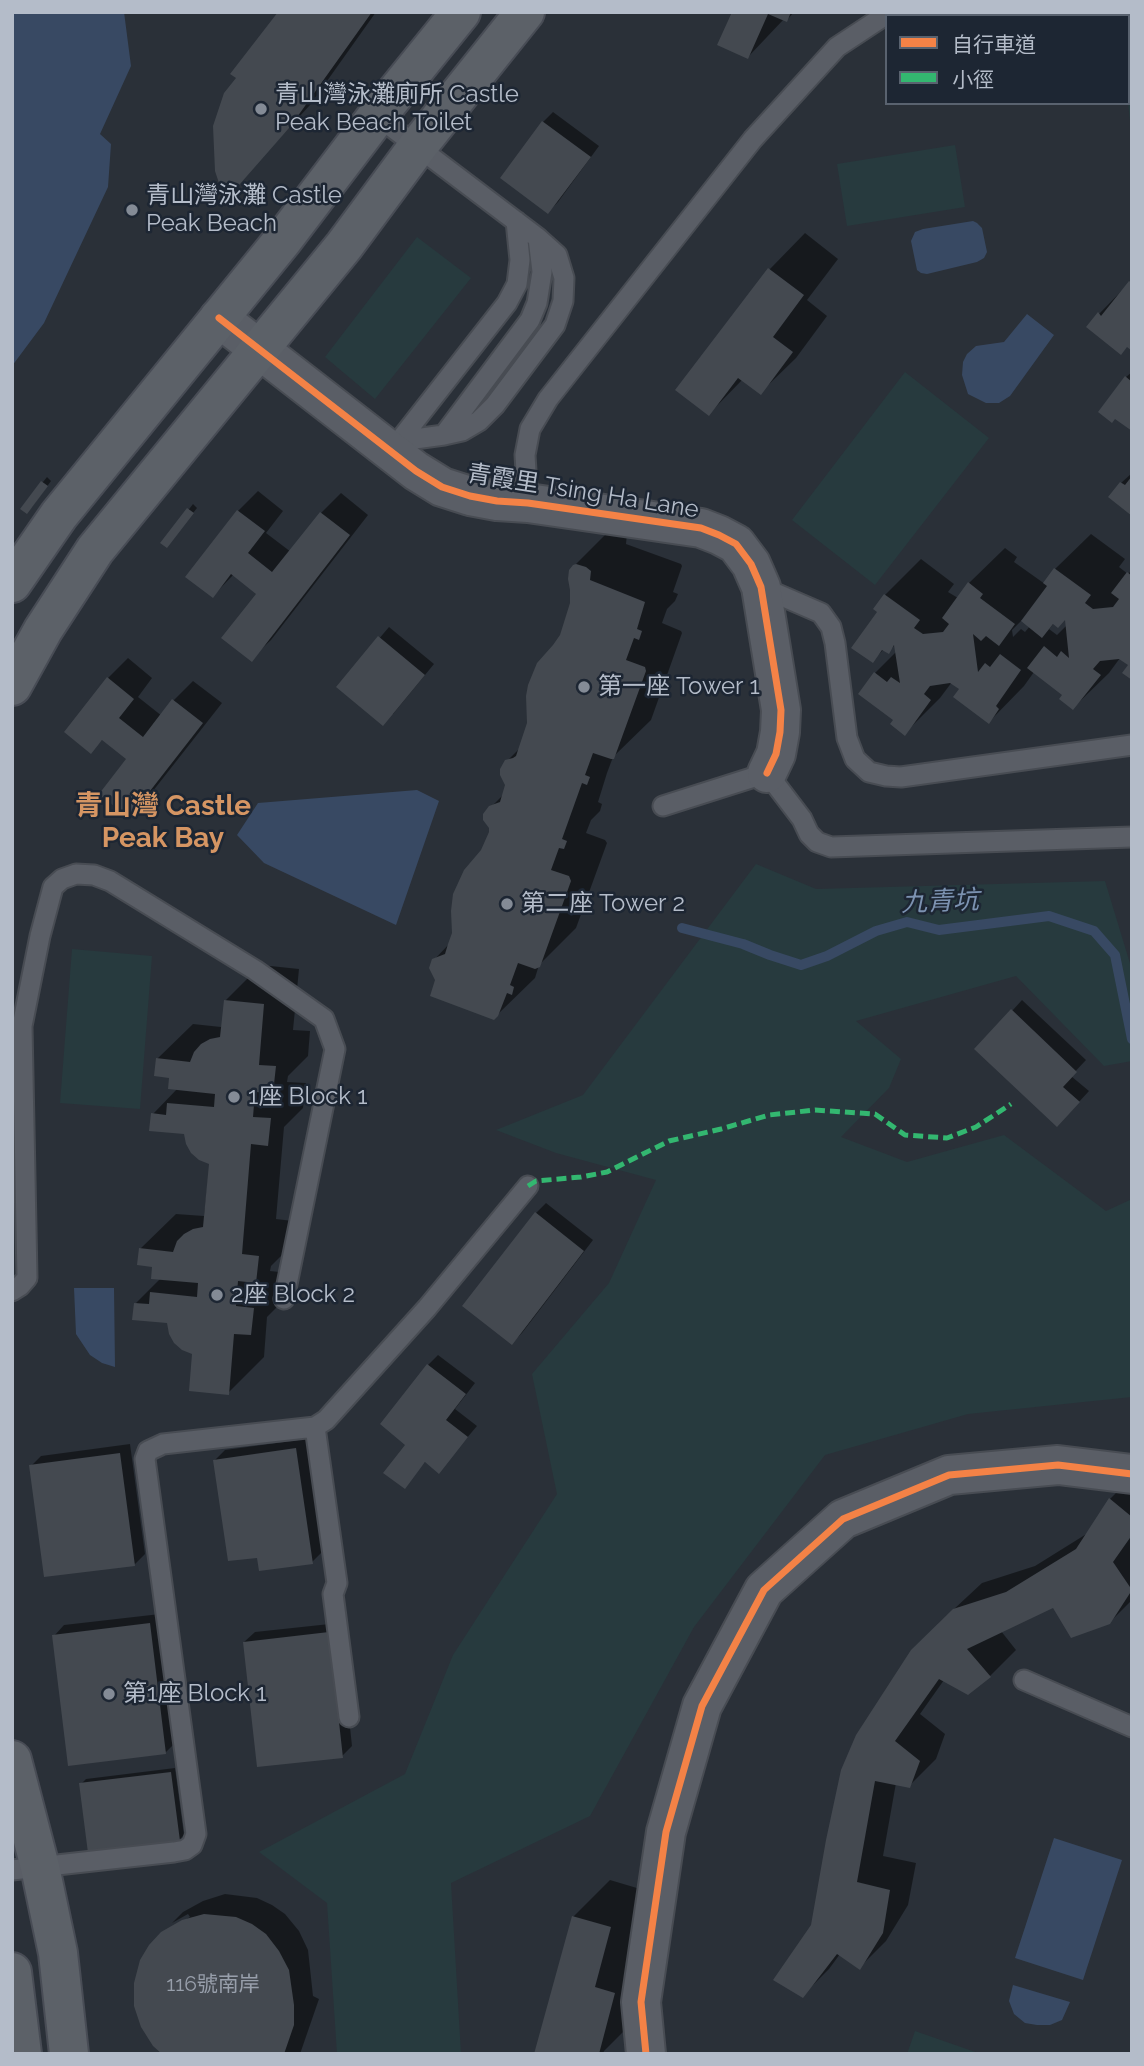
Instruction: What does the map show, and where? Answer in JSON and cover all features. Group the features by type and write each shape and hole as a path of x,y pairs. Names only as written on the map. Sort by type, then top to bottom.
{"main road":[{"path":"12,583 59,515 282,241 377,116 461,12"},
{"path":"12,686 43,630 95,550 344,246 418,146 525,12"},
{"path":"12,1760 26,1869 58,1953 69,2054"},
{"path":"12,1972 22,2054"}],"street":[{"name":"青霞里 Tsing Ha Lane","path":"219,318 259,350 395,446 416,471 442,487 497,501 701,528 736,544 751,564 761,587 781,710 776,754 766,773"},
{"path":"646,2054 641,2002 666,1832 702,1706 764,1590 842,1519 949,1475 1058,1465 1132,1474"}],"lane":[{"path":"528,503 525,455 530,429 548,399 752,139 837,47 885,15"},
{"path":"377,116 538,238 557,255 564,278 563,301 555,325 495,405 479,421 462,431 395,446"},
{"path":"395,446 507,303 517,284 520,260 516,221"},
{"path":"761,587 821,613 831,627 847,738 855,759 869,772 901,777 1132,745"},
{"path":"663,806 766,773 802,819 809,834 817,842 831,847 1132,837"},
{"path":"12,1291 27,1278 22,1026 53,887 62,879 76,874 94,875 110,881 255,970 324,1019 335,1049 284,1299"},
{"path":"26,1869 185,1850 192,1845 196,1834 145,1459 148,1451 163,1444 315,1427 326,1420 427,1308 528,1186"},
{"path":"315,1427 337,1583 333,1594 349,1717"},
{"path":"1024,1680 1132,1727"}],"green space":[{"path":"1132,12 1132,138 1128,105 1130,14 1119,14"},
{"path":"955,145 965,207 847,226 837,164"},
{"path":"417,237 471,278 375,399 325,357"},
{"path":"905,372 989,438 875,585 792,520"},
{"path":"756,864 816,889 1105,881 1132,970 1132,1061 1104,1066 1016,976 856,1021 901,1059 889,1088 841,1137 907,1162 1004,1135 1106,1211 1132,1199 1132,1397 968,1414 825,1455 694,1627 590,1816 451,1883 461,2054 337,2054 327,1903 259,1852 405,1774 453,1655 557,1494 532,1374 609,1283 656,1180 556,1153 496,1130 583,1095"},
{"path":"72,949 152,956 140,1109 60,1103"},
{"path":"915,2031 981,2054 907,2054"}],"water":[{"path":"12,12 124,12 131,66 100,134 111,144 108,187 44,323 12,366"},
{"path":"973,221 982,228 987,252 984,258 927,274 917,270 911,241 915,232"},
{"path":"1027,314 1054,335 1010,396 999,403 986,403 968,394 962,375 967,354 976,346 1004,342"},
{"path":"417,790 439,801 396,925 264,863 237,835 258,803"},
{"path":"74,1288 114,1288 115,1367 90,1355 76,1334"},
{"path":"1054,1838 1122,1860 1083,1980 1015,1958"},
{"path":"1013,1985 1070,2002 1062,2020 1050,2025 1025,2023 1014,2014 1009,2001"}],"building":[{"name":"青山灣泳灘廁所 Castle Peak Beach Toilet","path":"278,12 372,12 290,127 225,201 215,171 213,126 224,93 236,78 230,74"},
{"path":"732,12 791,12 787,22 768,14 748,59 717,45"},
{"path":"542,121 591,157 548,214 500,178"},
{"path":"768,268 804,295 773,337 793,352 761,395 738,378 709,416 675,390"},
{"path":"1129,281 1132,283 1132,351 1127,347 1121,355 1086,327 1098,312 1101,316"},
{"path":"1125,376 1132,382 1132,431 1115,419 1112,423 1098,412"},
{"path":"1132,476 1132,516 1108,497 1120,482 1125,485"},
{"path":"41,481 48,486 27,514 20,509"},
{"path":"187,508 194,513 167,548 160,543"},
{"path":"237,510 265,531 248,553 272,572 320,512 350,535 252,662 221,638 256,594 231,574 213,598 185,577"},
{"path":"576,564 591,571 590,580 645,602 637,629 642,631 639,640 634,638 626,660 645,667 646,671 614,759 593,753 585,775 590,777 587,785 582,783 562,839 567,841 564,849 559,848 551,870 569,876 571,881 540,967 535,969 518,963 510,985 514,987 512,995 507,993 494,1020 430,996 435,980 429,968 432,959 445,954 452,933 453,894 464,870 481,850 489,832 483,814 489,806 500,802 505,785 500,769 505,760 516,756 527,723 528,685 537,663 560,635 570,603 569,570"},
{"path":"1054,568 1091,595 1085,603 1093,609 1113,607 1119,599 1111,593 1127,572 1132,576 1132,680 1122,673 1128,665 1119,659 1100,661 1093,669 1101,675 1073,710 1059,699 1062,695 1027,668 1044,646 1057,657 1061,651 1069,658 1065,620 1058,628 1053,624 1042,638 1021,621 1047,586 1043,583"},
{"path":"968,582 983,594 980,598 1015,624 999,646 986,636 981,641 973,634 978,672 985,663 990,667 1000,654 1021,670 996,706 999,709 989,724 953,697 959,689 950,683 930,686 924,694 931,700 905,736 890,724 893,720 858,694 874,672 887,682 891,677 900,683 894,645 889,654 882,650 873,663 851,648 877,612 873,609 884,594 920,620 914,628 923,634 943,632 949,624 942,618"},
{"path":"378,636 425,675 383,726 336,687"},
{"path":"107,677 134,699 119,718 143,737 172,699 203,723 129,818 99,794 126,759 102,740 91,754 64,732"},
{"path":"224,1000 264,1004 259,1065 276,1066 273,1093 255,1092 253,1117 271,1118 268,1146 251,1144 242,1254 259,1256 256,1283 238,1281 236,1306 254,1308 251,1335 234,1334 229,1395 189,1391 192,1354 174,1343 167,1323 132,1320 134,1303 149,1304 150,1292 197,1297 198,1283 151,1279 152,1267 137,1265 139,1248 173,1252 177,1241 184,1234 203,1227 209,1164 191,1153 184,1134 149,1131 151,1113 166,1115 167,1103 214,1107 215,1094 168,1089 169,1078 154,1076 156,1058 190,1062 201,1044 220,1037"},
{"path":"1011,1009 1077,1072 1063,1087 1080,1102 1057,1127 974,1049"},
{"path":"535,1212 584,1251 512,1345 462,1306"},
{"path":"427,1364 466,1394 446,1420 468,1437 439,1474 425,1462 405,1489 383,1473 405,1445 380,1424"},
{"path":"296,1448 313,1564 259,1571 257,1558 228,1561 213,1460"},
{"path":"120,1453 135,1566 44,1577 29,1465"},
{"path":"1109,1498 1132,1517 1132,1535 1113,1562 1132,1590 1110,1624 1071,1638 1053,1608 967,1649 991,1677 968,1695 939,1679 895,1741 920,1761 910,1788 875,1781 857,1882 890,1890 883,1933 860,1970 837,1954 803,1998 773,1980 811,1925 841,1770 856,1735 911,1650 953,1609 1006,1592 1076,1549"},
{"name":"第1座 Block 1","path":"150,1623 166,1754 68,1766 52,1635"},
{"path":"329,1632 343,1758 257,1767 243,1642"},
{"path":"171,1772 180,1841 88,1853 79,1783"},
{"path":"204,1914 236,1917 252,1924 266,1934 279,1951 289,1970 294,2005 294,2025 284,2054 162,2054 153,2046 141,2027 134,2006 134,1983 140,1960 161,1932 182,1920"},
{"path":"572,1916 611,1927 595,1987 615,1993 599,2054 534,2054"}],"waterway":[{"name":"九青坑","path":"682,928 743,944 801,965 827,956 876,931 907,922 939,930 1049,916 1094,931 1115,955 1132,1039"}],"marked path":[{"path":"528,1186 536,1181 607,1172 669,1141 769,1115 815,1110 875,1114 905,1135 947,1138 976,1127 1011,1104"}],"cycle path":[{"path":"219,318 416,471 442,487 497,501 701,528 736,544 751,564 761,587 781,710 776,754 767,773"},
{"path":"646,2054 641,2002 666,1832 702,1706 764,1590 843,1519 949,1475 1058,1465 1132,1474"}],"place":[{"name":"青山灣泳灘廁所 Castle Peak Beach Toilet","path":"261,109"},
{"name":"青山灣泳灘 Castle Peak Beach","path":"132,210"},
{"name":"第一座 Tower 1","path":"584,687"},
{"name":"第二座 Tower 2","path":"507,904"},
{"name":"1座 Block 1","path":"234,1097"},
{"name":"2座 Block 2","path":"217,1295"},
{"name":"第1座 Block 1","path":"109,1694"}],"district":[{"name":"青山灣 Castle Peak Bay","path":"163,823"}]}
